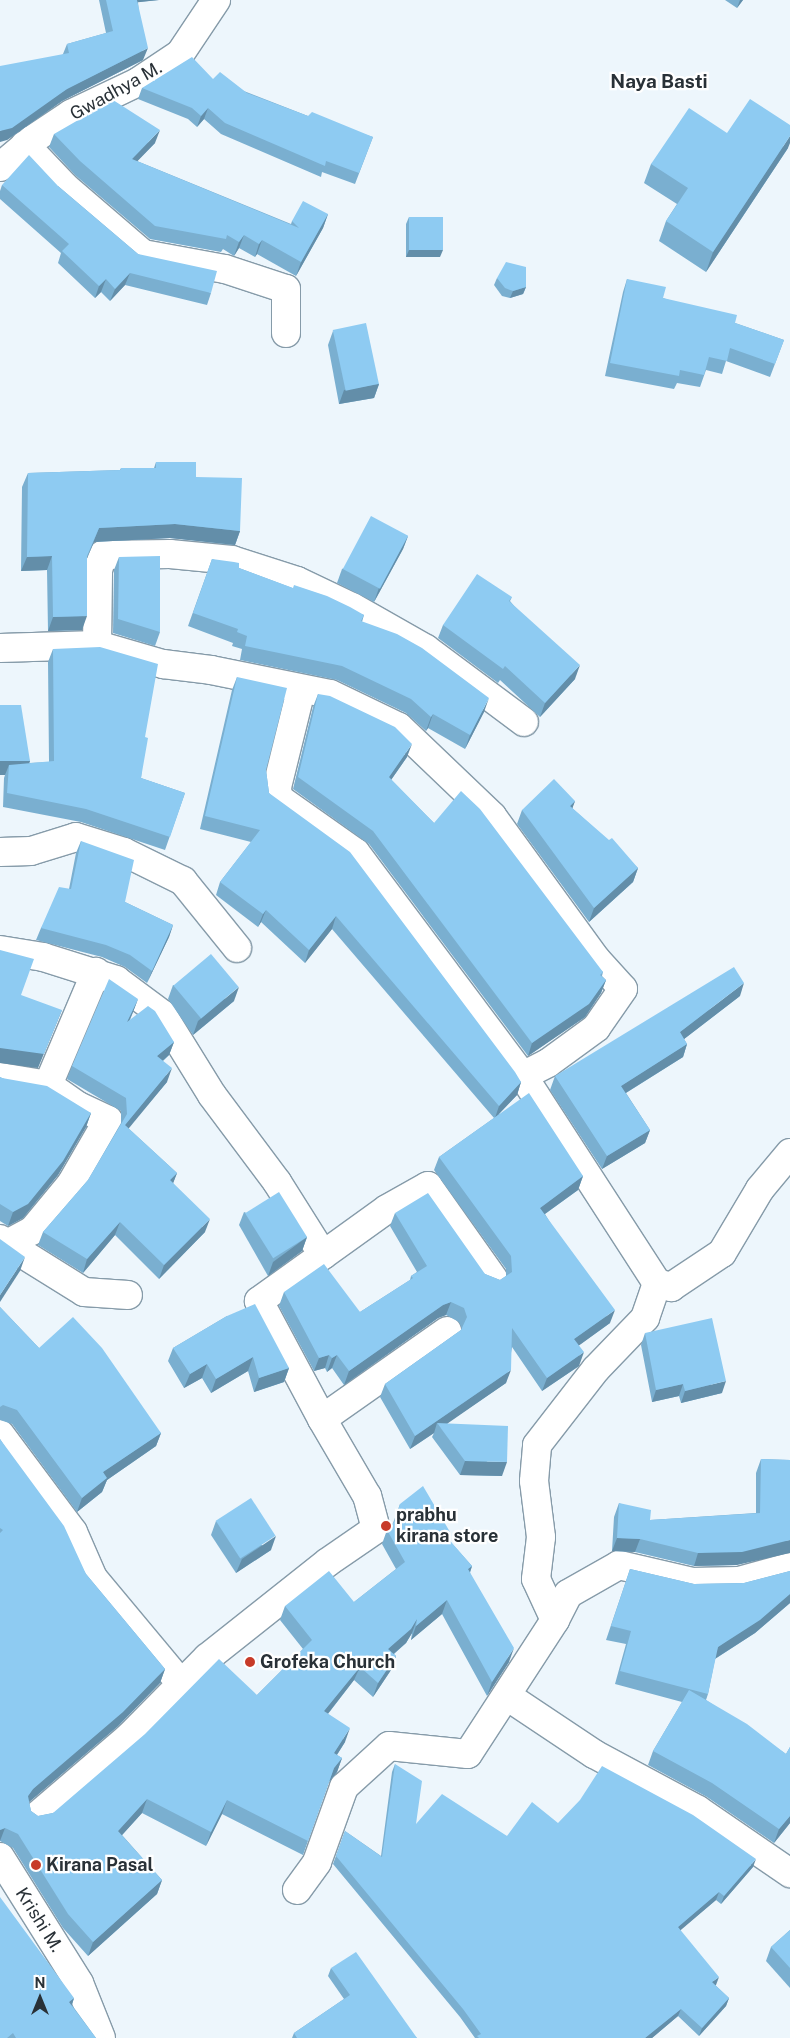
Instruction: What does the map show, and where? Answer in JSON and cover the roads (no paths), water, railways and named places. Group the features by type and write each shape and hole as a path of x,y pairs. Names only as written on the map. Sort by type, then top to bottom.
{"street":[{"name":"Gwadhya M.","path":"0,167 25,145 71,114 138,82 180,54 216,0"},
{"path":"25,145 64,186 143,254 225,269 286,289 286,334"},
{"path":"97,645 98,570 103,555 170,554 232,560 297,580 352,607 426,649 524,722"},
{"path":"0,648 97,645 163,664 211,670 301,690 330,694 400,727 492,816 596,959 622,989 596,1028 548,1063 523,1076"},
{"path":"301,690 277,787 278,798 356,853 523,1076 657,1283 672,1287 722,1253 760,1189 790,1153"},
{"path":"0,852 30,851 76,837 124,852 184,882 237,948"},
{"path":"0,950 43,957 96,972 116,980 162,1014 212,1094 277,1182 323,1256"},
{"path":"48,1086 96,972"},
{"path":"0,1077 48,1086 78,1106 108,1120 65,1191 33,1230 4,1241"},
{"path":"38,1815 130,1737 207,1658 328,1562 376,1529 367,1496 322,1419 259,1301 387,1209 428,1186 493,1278"},
{"path":"4,1241 84,1292 128,1295"},
{"path":"555,1620 536,1579 541,1536 534,1481 537,1445 596,1369 645,1318 657,1283"},
{"path":"322,1419 447,1331"},
{"path":"0,1434 73,1532 93,1578 182,1685"},
{"path":"297,1890 317,1862 344,1787 389,1746 416,1747 468,1754 508,1696 555,1620 568,1594 619,1566 692,1582 739,1581 790,1567"},
{"path":"508,1696 594,1754 698,1810 790,1873"},
{"name":"Krishi M.","path":"1,1862 79,1982 102,2038"}],"place":[{"name":"prabhu kirana store","path":"386,1526"},
{"name":"Grofeka Church","path":"250,1662"},
{"name":"Kirana Pasal","path":"36,1865"}],"district":[{"name":"Naya Basti","path":"659,82"}]}
